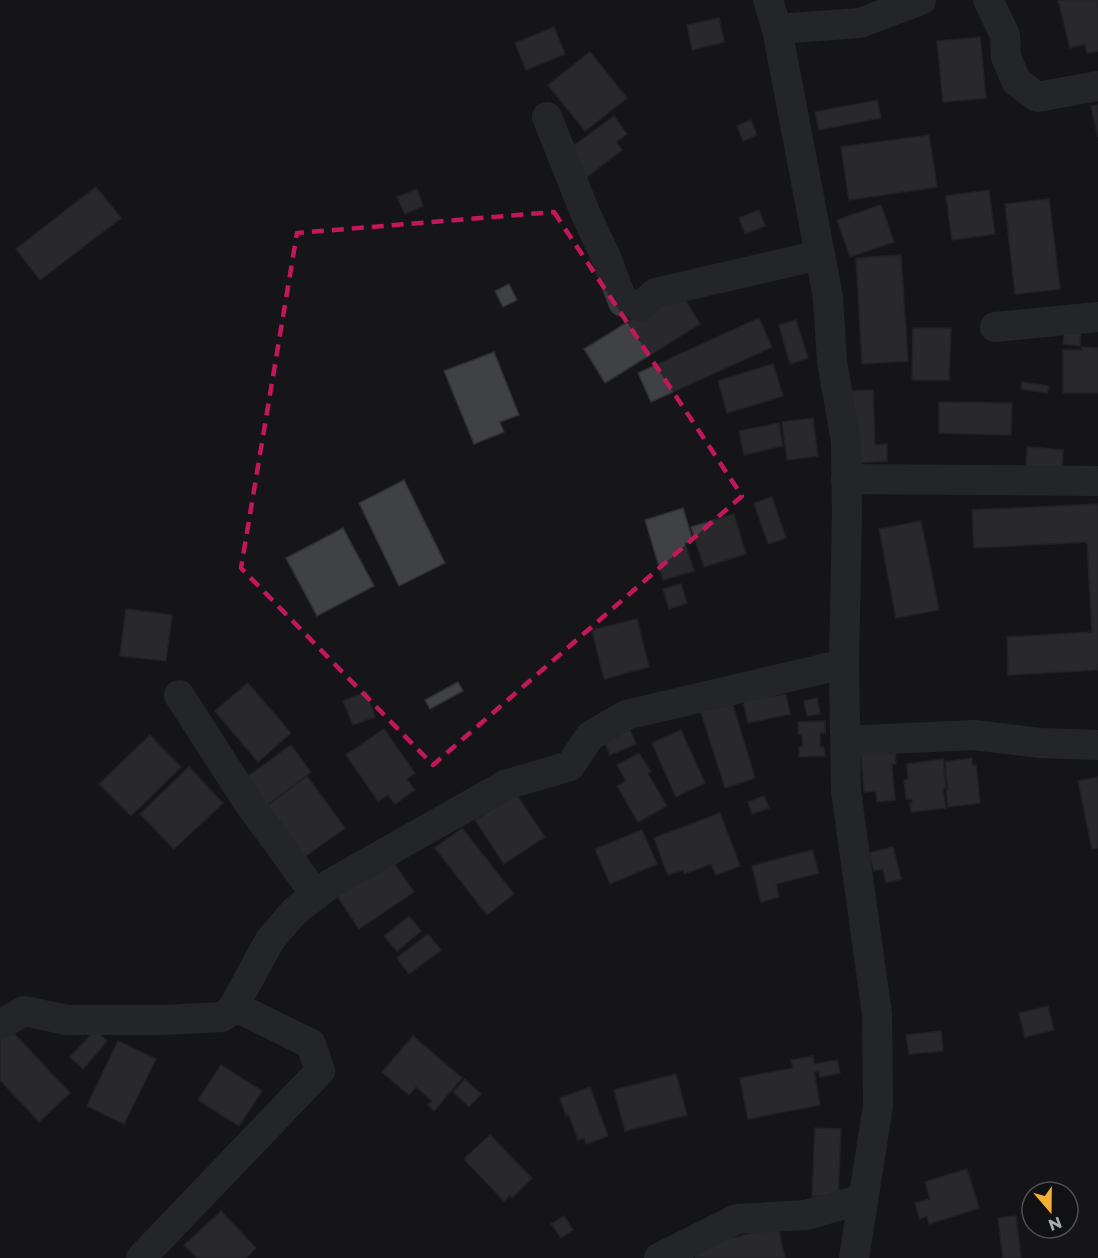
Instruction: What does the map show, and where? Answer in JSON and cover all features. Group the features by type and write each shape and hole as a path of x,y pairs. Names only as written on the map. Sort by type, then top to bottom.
{"street":[{"path":"768,0 777,29 828,297 832,361 846,442 844,664 846,791 877,1014 878,1106 854,1258"},
{"path":"777,29 921,0"},
{"path":"988,0 1005,35 1006,57 1016,81 1037,97 1098,86"},
{"path":"547,117 623,302 642,306 655,293 820,255"},
{"path":"995,327 1098,317"},
{"path":"846,479 1098,481"},
{"path":"0,1025 24,1011 67,1020 164,1020 222,1017 234,1006 270,940 295,911 330,884 390,849 505,785 570,766 590,736 626,716 844,664"},
{"path":"179,695 248,802 316,895"},
{"path":"845,741 974,735 1040,743 1098,745"},
{"path":"141,1258 320,1071 311,1044 234,1006"},
{"path":"659,1258 737,1219 806,1215 863,1199"}],"highlighted area":[{"path":"554,212 742,496 433,765 241,568 297,233"}],"building":[{"path":"1058,0 1098,0 1098,51 1087,53 1085,44 1070,48"},
{"path":"719,18 724,42 692,50 687,25"},
{"path":"554,27 565,54 526,70 515,43"},
{"path":"980,37 986,98 943,102 937,41"},
{"path":"590,52 627,98 585,131 548,85"},
{"path":"877,100 881,118 819,130 815,112"},
{"path":"1098,105 1098,137 1091,106"},
{"path":"614,116 627,134 616,142 622,150 584,179 564,153"},
{"path":"751,120 757,135 743,141 737,126"},
{"path":"929,135 937,187 849,200 841,147"},
{"path":"96,187 121,218 40,280 16,249"},
{"path":"417,189 423,206 405,214 397,197"},
{"path":"989,190 995,234 952,240 946,196"},
{"path":"1049,199 1060,289 1015,294 1005,204"},
{"path":"881,205 894,242 850,257 837,220"},
{"path":"759,210 765,226 745,234 739,218"},
{"path":"901,255 908,361 862,364 856,258"},
{"path":"509,284 517,300 503,307 495,291"},
{"path":"679,290 700,324 605,383 584,349"},
{"path":"759,318 772,347 651,402 638,373"},
{"path":"796,320 808,358 790,364 779,325"},
{"path":"1065,326 1081,327 1080,346 1063,344"},
{"path":"913,328 951,328 949,380 912,380"},
{"path":"1082,347 1098,348 1098,393 1063,393 1063,350 1082,350"},
{"path":"494,352 519,415 500,422 504,432 474,444 444,371"},
{"path":"773,364 783,396 727,413 718,381"},
{"path":"1022,382 1049,386 1047,393 1021,389"},
{"path":"873,390 875,445 887,444 887,461 856,463 852,391"},
{"path":"939,402 1012,403 1011,435 939,433"},
{"path":"813,418 818,456 787,460 782,422"},
{"path":"779,423 783,446 744,455 739,431"},
{"path":"1027,447 1063,450 1062,469 1026,466"},
{"path":"404,480 445,563 399,586 359,503"},
{"path":"772,497 786,538 768,544 754,503"},
{"path":"1098,504 1098,670 1008,675 1007,637 1092,632 1087,542 974,548 972,510"},
{"path":"683,508 693,541 685,543 694,571 663,580 645,520"},
{"path":"734,514 746,554 704,567 691,527"},
{"path":"921,521 939,610 896,618 879,529"},
{"path":"343,528 374,586 317,616 286,558"},
{"path":"681,584 687,603 669,609 663,589"},
{"path":"126,609 172,615 166,661 120,656"},
{"path":"637,619 649,667 604,679 592,630"},
{"path":"458,682 463,691 430,709 425,700"},
{"path":"248,683 291,733 258,762 215,711"},
{"path":"768,687 770,697 786,694 790,714 748,723 743,701"},
{"path":"366,692 375,717 353,725 343,701"},
{"path":"817,698 820,714 807,716 804,701"},
{"path":"731,699 755,778 725,788 700,709"},
{"path":"825,721 825,733 820,733 820,747 824,747 825,756 799,757 799,747 803,747 802,734 798,734 798,722"},
{"path":"628,725 636,744 610,755 602,736"},
{"path":"384,729 415,773 407,779 415,790 395,804 388,795 378,801 346,755"},
{"path":"681,730 705,783 676,797 652,743"},
{"path":"150,735 181,767 131,816 99,784"},
{"path":"291,745 311,772 263,808 243,780"},
{"path":"895,750 896,764 892,764 895,800 877,802 876,791 864,792 861,753"},
{"path":"639,753 651,772 648,774 667,806 638,822 617,786 626,781 617,765"},
{"path":"972,758 972,765 976,765 980,803 948,807 945,762"},
{"path":"943,759 946,788 943,789 946,808 911,812 912,799 906,799 904,780 908,779 907,764"},
{"path":"189,767 223,803 174,849 140,814"},
{"path":"307,776 345,828 302,859 265,808"},
{"path":"1098,777 1098,848 1092,849 1078,781"},
{"path":"516,794 545,837 504,864 475,820"},
{"path":"764,796 769,808 752,814 748,802"},
{"path":"720,813 740,866 716,875 711,864 684,874 683,870 668,875 654,838"},
{"path":"462,828 514,894 487,915 435,848"},
{"path":"642,830 657,864 610,884 595,849"},
{"path":"893,847 901,879 886,883 883,869 874,871 869,853"},
{"path":"812,850 819,873 776,884 779,897 761,902 752,866"},
{"path":"389,856 414,892 359,929 335,893"},
{"path":"409,916 421,931 397,951 384,936"},
{"path":"428,934 441,950 409,974 397,958"},
{"path":"1048,1006 1054,1030 1025,1037 1019,1013"},
{"path":"9,1028 70,1093 39,1122 0,1080 0,1036"},
{"path":"95,1030 107,1041 83,1069 70,1057"},
{"path":"941,1031 943,1051 909,1054 906,1035"},
{"path":"413,1036 462,1078 434,1111 428,1105 432,1101 416,1087 409,1095 382,1072"},
{"path":"118,1041 156,1059 124,1124 87,1106"},
{"path":"813,1056 814,1064 837,1060 840,1073 820,1077 819,1071 814,1072 820,1105 748,1119 740,1078 793,1068 791,1060"},
{"path":"221,1065 262,1091 239,1126 198,1100"},
{"path":"676,1074 687,1115 625,1131 614,1090"},
{"path":"465,1079 481,1094 469,1107 453,1092"},
{"path":"590,1087 608,1136 586,1144 584,1138 578,1140 560,1098"},
{"path":"815,1128 841,1129 838,1197 812,1196"},
{"path":"490,1135 532,1178 512,1198 510,1195 504,1201 464,1159"},
{"path":"967,1169 979,1208 929,1224 927,1216 920,1219 915,1203 930,1199 925,1182"},
{"path":"221,1211 256,1248 246,1258 197,1258 184,1245"},
{"path":"564,1216 573,1230 561,1238 551,1224"},
{"path":"1016,1216 1021,1258 1003,1258 998,1218"},
{"path":"778,1227 785,1258 696,1258 694,1247"}]}
